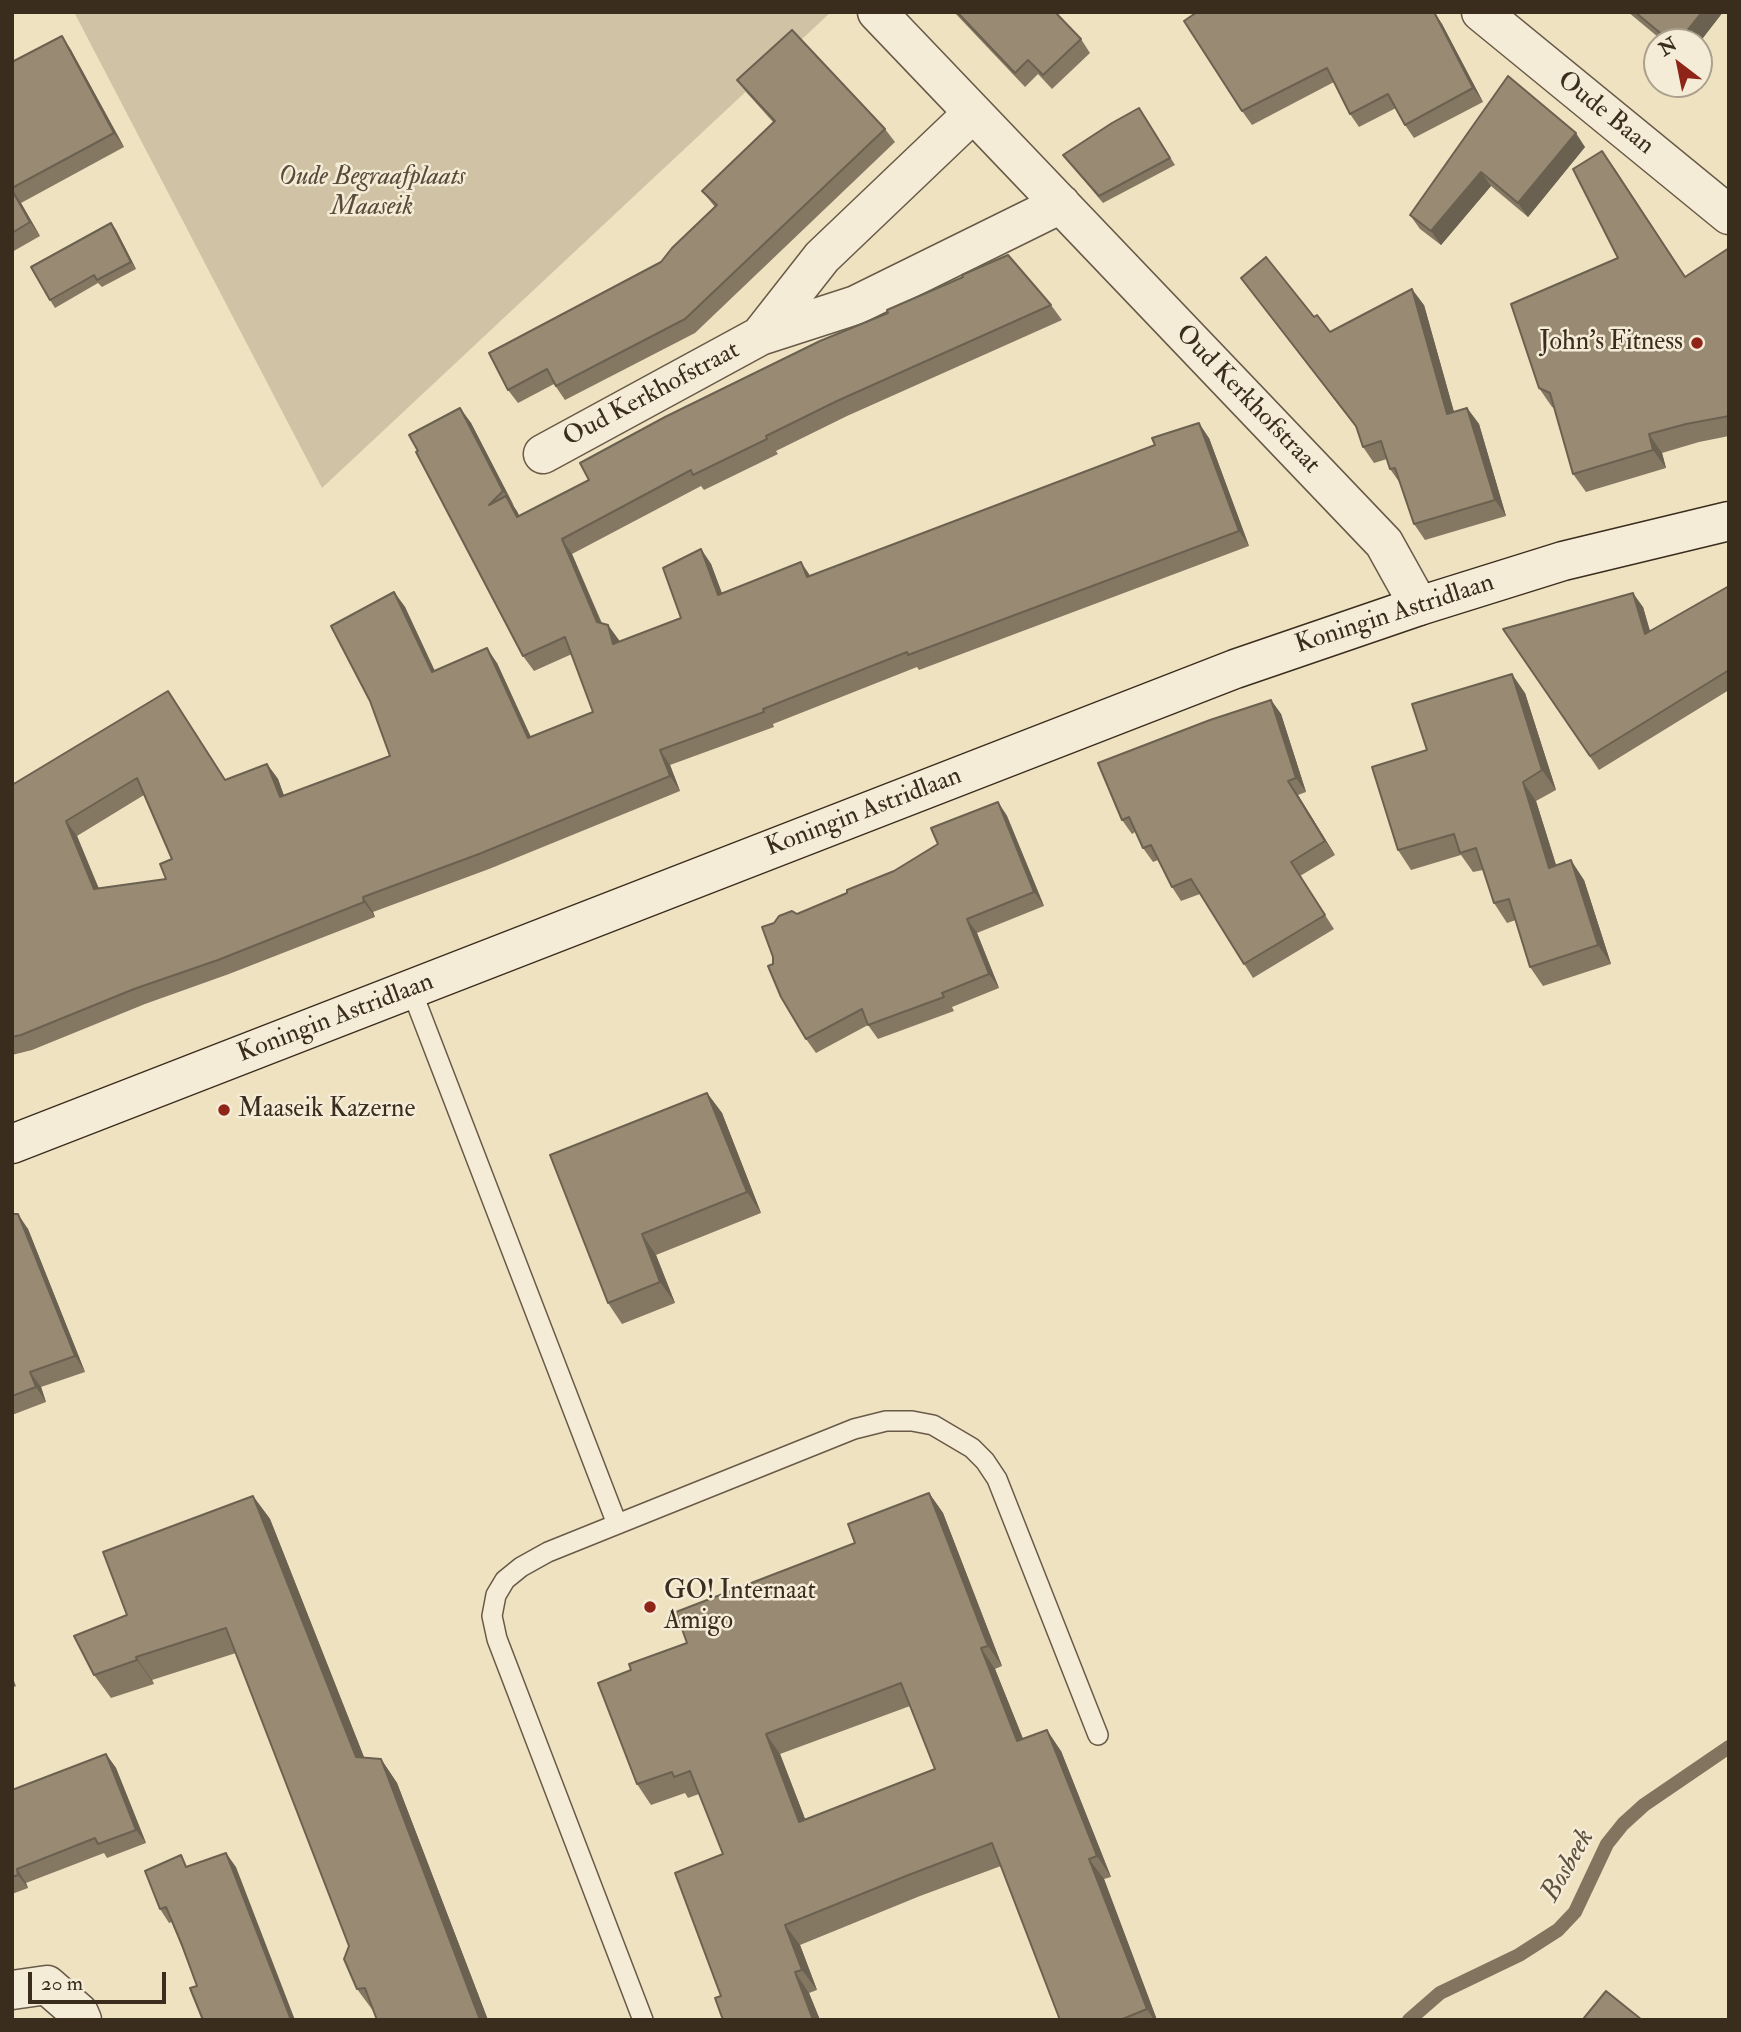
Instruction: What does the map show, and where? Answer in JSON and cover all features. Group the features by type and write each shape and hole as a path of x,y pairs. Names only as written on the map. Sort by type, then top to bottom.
{"street":[{"name":"Oud Kerkhofstraat","path":"877,12 1384,543 1419,606"},
{"name":"Oude Baan","path":"1481,12 1729,215"},
{"name":"Oud Kerkhofstraat","path":"760,336 821,257 974,113"},
{"name":"Oud Kerkhofstraat","path":"543,454 760,336 856,305 1060,204"},
{"name":"Koningin Astridlaan","path":"12,1144 1235,669 1419,606 1563,561 1729,521"},
{"path":"12,1990 47,1985 79,2013 82,2020"}],"lane":[{"path":"411,989 617,1524"},
{"path":"643,2020 497,1639 492,1616 496,1595 505,1580 548,1552 854,1429 886,1421 912,1421 933,1425 972,1448 997,1479 1098,1735"}],"green space":[{"name":"Oude Begraafplaats Maaseik","path":"74,12 831,12 322,488"}],"building":[{"path":"957,12 1055,12 1081,39 1043,75 1028,60 1015,73"},
{"path":"1197,12 1434,12 1473,88 1405,125 1388,94 1350,114 1327,68 1242,111 1184,21"},
{"path":"1635,12 1702,12 1689,28 1654,28"},
{"path":"792,30 885,129 685,319 556,386 547,369 508,390 489,353 661,262 717,205 702,191 775,121 737,80"},
{"path":"62,36 114,133 12,188 12,62"},
{"path":"1508,76 1576,133 1518,203 1481,172 1431,231 1410,215"},
{"path":"1139,108 1170,158 1099,196 1063,155"},
{"path":"1602,151 1685,277 1729,248 1729,416 1649,434 1653,450 1573,474 1550,393 1539,388 1511,304 1618,258 1573,169"},
{"path":"12,190 30,222 12,233"},
{"path":"111,223 131,262 97,280 94,275 50,300 31,267"},
{"path":"1008,255 1051,305 837,401 693,475 691,470 562,539 597,622 608,625 613,644 681,618 663,568 701,549 718,595 801,562 807,577 1155,445 1152,438 1199,423 1239,531 908,655 907,652 763,709 764,712 660,750 670,776 479,854 363,897 364,902 218,960 134,989 12,1037 12,785 168,691 225,780 267,764 280,797 390,756 370,701 331,626 394,592 432,672 487,648 528,738 593,712 565,637 523,656 409,435 460,408 503,491 489,505 506,496 517,517 589,480 580,463 665,417 820,341 888,313 887,310 963,277 962,275","holes":["137,778 172,859 160,864 166,879 94,889 66,821"]},
{"path":"1266,257 1314,317 1317,315 1330,332 1412,289 1447,414 1467,408 1495,500 1414,524 1395,468 1390,469 1381,441 1363,447 1356,426 1241,278"},
{"path":"1729,586 1729,670 1590,756 1503,629 1633,593 1645,634"},
{"path":"1512,674 1542,770 1523,782 1549,868 1571,860 1598,945 1530,967 1509,899 1494,903 1476,848 1460,853 1454,834 1398,850 1372,767 1427,750 1412,704"},
{"path":"1271,700 1296,778 1288,781 1325,841 1291,862 1325,915 1244,964 1191,879 1172,887 1151,845 1143,848 1129,817 1122,820 1098,763"},
{"path":"998,802 1034,892 967,919 989,974 942,993 944,997 868,1025 862,1009 806,1039 781,997 768,966 773,964 773,957 762,927 774,923 779,916 792,911 797,914 894,871 938,844 931,828"},
{"path":"707,1093 747,1192 642,1234 660,1282 608,1303 550,1155"},
{"path":"12,1212 18,1214 75,1356 30,1372 36,1387 12,1396"},
{"path":"929,1493 988,1646 981,1648 1017,1741 1047,1730 1097,1856 1089,1859 1147,2009 1120,2020 1060,2020 992,1843 785,1925 802,1970 795,1972 813,2020 723,2020 715,1998 721,1996 675,1873 723,1854 690,1771 674,1777 672,1772 637,1784 598,1683 631,1670 629,1664 687,1643 676,1612 855,1543 848,1524","holes":["901,1683 935,1769 799,1822 766,1734"]},
{"path":"253,1496 356,1757 381,1759 480,2020 377,2020 365,1988 357,1989 344,1959 349,1946 226,1628 136,1657 137,1660 94,1675 74,1636 127,1615 103,1552"},
{"path":"106,1754 136,1830 98,1844 95,1838 17,1869 18,1875 12,1877 12,1790"},
{"path":"226,1853 291,2020 203,2020 190,1988 197,1986 182,1945 166,1907 160,1909 145,1871 181,1855 186,1867"},
{"path":"1606,1991 1642,2020 1584,2018"}],"waterway":[{"name":"Bosbeek","path":"1409,2020 1440,1993 1519,1955 1558,1930 1575,1912 1607,1844 1623,1824 1644,1805 1729,1747"}],"place":[{"name":"John's Fitness","path":"1697,343"},
{"name":"Maaseik Kazerne","path":"224,1110"},
{"name":"GO! Internaat Amigo","path":"650,1607"}]}
